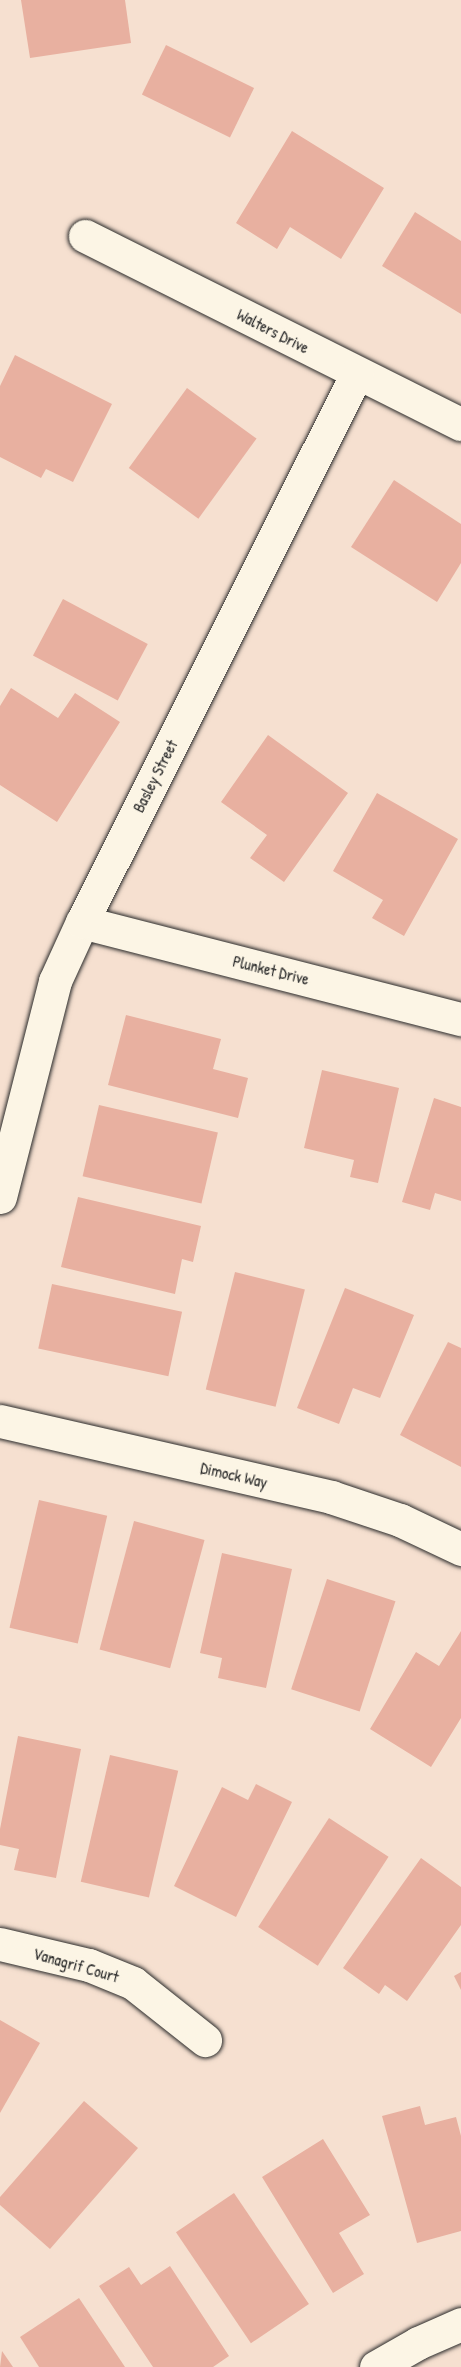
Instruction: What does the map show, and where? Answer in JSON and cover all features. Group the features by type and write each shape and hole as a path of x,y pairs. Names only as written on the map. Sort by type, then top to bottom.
{"street":[{"name":"Walters Drive","path":"86,237 461,424"},
{"name":"Basley Street","path":"0,1197 55,981 82,922 357,373"},
{"name":"Plunket Drive","path":"82,922 461,1019"},
{"name":"Dimock Way","path":"0,1421 332,1497 400,1520 461,1549"},
{"name":"Vanagrif Court","path":"0,1944 89,1965 133,1983 205,2040"},
{"path":"376,2367 418,2343 461,2324"}],"building":[{"path":"21,0 125,0 131,43 30,58"},
{"path":"166,45 254,88 230,137 142,94"},
{"path":"292,131 384,188 341,259 290,227 277,249 236,223"},
{"path":"415,212 461,241 461,314 382,266"},
{"path":"15,355 112,404 73,482 46,469 41,478 0,457 0,386"},
{"path":"187,388 257,439 198,519 129,468"},
{"path":"394,480 461,524 461,563 437,602 351,547"},
{"path":"63,599 148,644 118,701 33,656"},
{"path":"11,688 58,718 75,693 120,722 57,822 0,785 0,706"},
{"path":"268,735 348,793 284,882 250,858 267,835 221,802"},
{"path":"377,793 458,839 404,936 372,918 383,900 333,871"},
{"path":"126,1015 221,1039 213,1069 248,1078 238,1118 108,1085"},
{"path":"322,1070 399,1088 378,1183 350,1177 354,1160 304,1148"},
{"path":"434,1098 461,1107 461,1201 435,1193 430,1210 402,1202"},
{"path":"99,1105 218,1132 201,1204 83,1176"},
{"path":"78,1197 201,1226 193,1262 182,1259 175,1294 61,1267"},
{"path":"235,1272 305,1289 276,1407 206,1389"},
{"path":"52,1284 182,1312 168,1376 38,1349"},
{"path":"345,1288 414,1315 380,1398 353,1388 339,1424 297,1408"},
{"path":"448,1342 461,1348 461,1467 400,1435"},
{"path":"39,1500 107,1516 78,1643 10,1628"},
{"path":"134,1521 205,1540 170,1668 100,1649"},
{"path":"222,1553 292,1569 266,1688 218,1678 222,1658 200,1653"},
{"path":"327,1579 395,1601 360,1712 291,1689"},
{"path":"461,1631 461,1718 431,1767 370,1729 416,1652 439,1666"},
{"path":"18,1736 81,1749 56,1878 14,1870 19,1849 0,1845 0,1829"},
{"path":"110,1755 178,1771 149,1897 81,1882"},
{"path":"256,1784 292,1802 236,1917 174,1886 222,1787 248,1800"},
{"path":"329,1818 389,1857 318,1966 258,1927"},
{"path":"421,1858 461,1887 461,1925 407,2001 385,1985 379,1994 343,1968"},
{"path":"461,1972 461,1990 454,1976"},
{"path":"0,2020 40,2043 0,2113"},
{"path":"84,2101 138,2148 50,2249 0,2205 0,2197"},
{"path":"420,2106 425,2125 456,2117 461,2136 461,2231 417,2243 382,2116"},
{"path":"323,2139 370,2215 339,2233 364,2274 333,2293 262,2177"},
{"path":"234,2193 309,2304 251,2343 176,2232"},
{"path":"170,2266 229,2356 213,2367 153,2367 99,2286 129,2267 141,2285"},
{"path":"79,2298 125,2367 39,2367 20,2337"},
{"path":"2,2351 13,2367 0,2367"}]}
